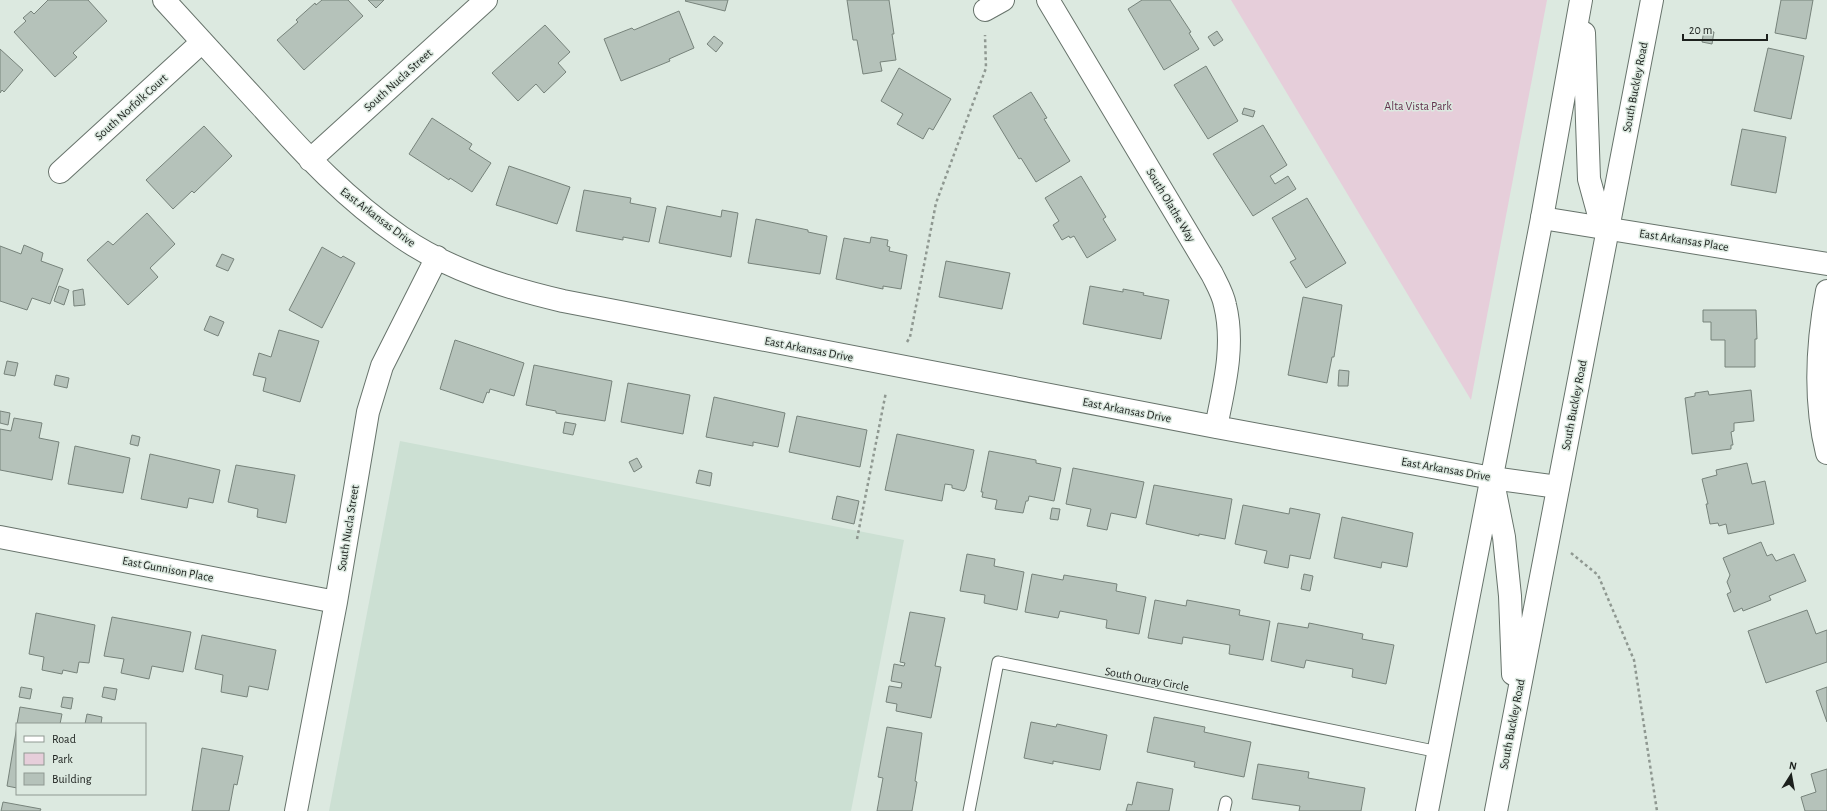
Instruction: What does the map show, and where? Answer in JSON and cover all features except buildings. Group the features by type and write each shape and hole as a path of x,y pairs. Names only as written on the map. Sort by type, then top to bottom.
{"street":[{"name":"East Arkansas Drive","path":"164,0 310,160 344,193 402,237 437,257 481,277 526,293 1216,427 1492,478 1558,487"},
{"name":"South Nucla Street","path":"310,160 486,0"},
{"name":"South Olathe Way","path":"1048,0 1212,274 1225,304 1230,330 1228,363 1216,427"},
{"path":"1427,811 1542,218 1582,0"},
{"path":"1582,0 1589,179 1598,212 1608,228"},
{"name":"South Buckley Road","path":"1496,811 1652,0"},
{"name":"South Norfolk Court","path":"60,172 202,42"},
{"name":"East Arkansas Place","path":"1542,218 1827,264"},
{"name":"South Nucla Street","path":"296,811 336,602 368,412 382,366 437,257"},
{"path":"1827,291 1822,316 1819,359 1819,402 1827,453"},
{"path":"1492,478 1504,537 1509,589 1515,711"},
{"name":"East Gunnison Place","path":"0,537 336,602"}],"lane":[{"name":"South Ouray Circle","path":"969,811 998,662 1439,752"}],"path":[{"path":"896,366 910,337 936,203 986,68 994,5"},
{"path":"857,539 886,392"},
{"path":"1571,552 1598,575 1634,660 1657,811"}],"shaded area":[{"path":"400,441 904,540 851,811 329,811"}],"green space":[{"name":"Alta Vista Park","path":"1231,0 1547,0 1471,400"}]}
